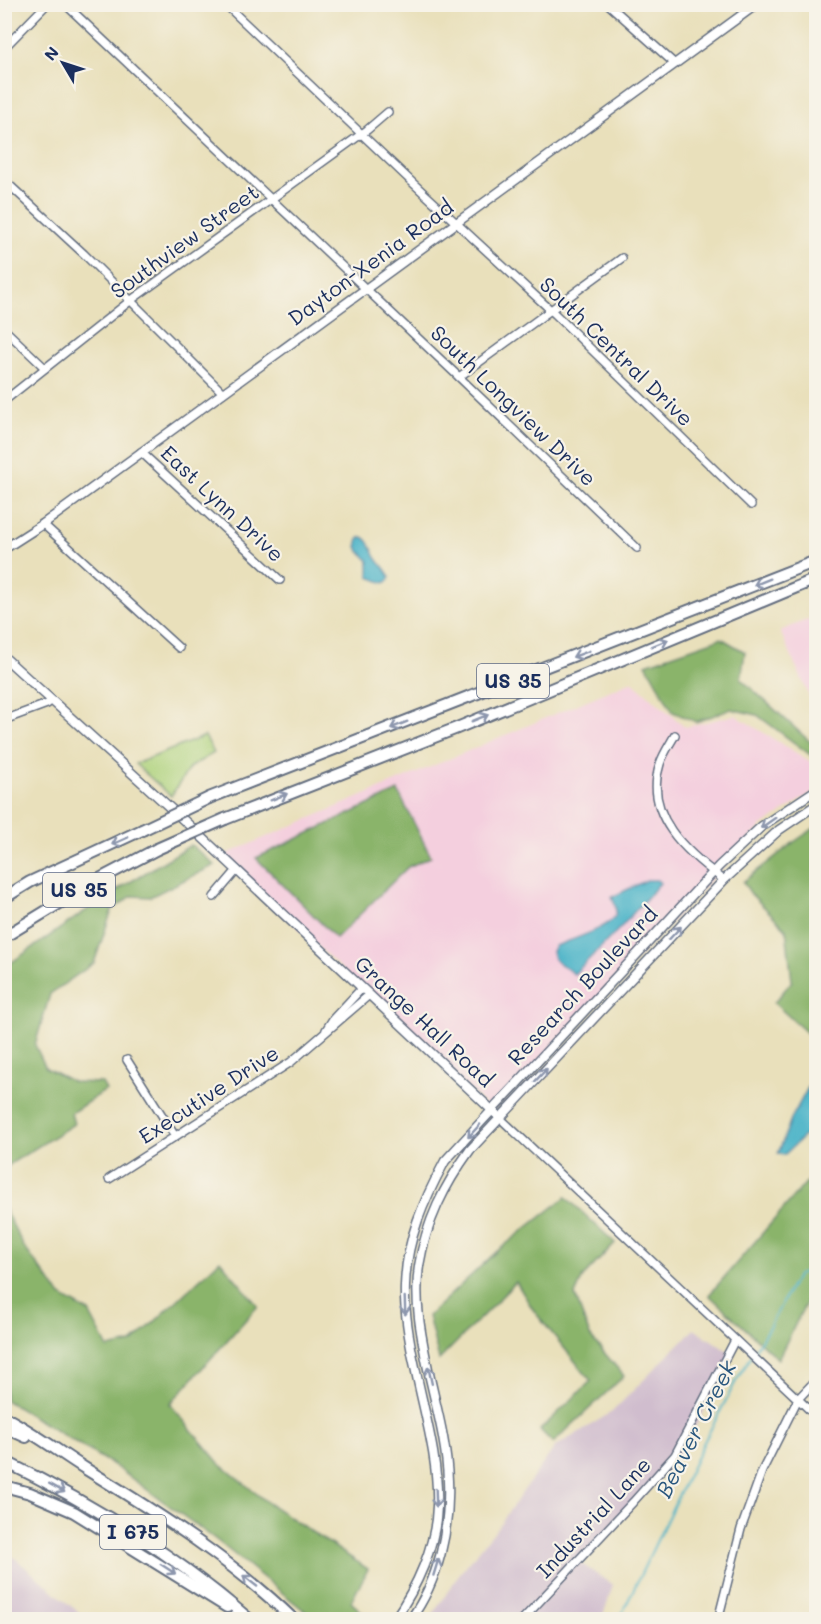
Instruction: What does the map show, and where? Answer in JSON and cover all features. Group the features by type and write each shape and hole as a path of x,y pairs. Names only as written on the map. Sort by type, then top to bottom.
{"highway":[{"name":"US 35","path":"4,906 97,851 209,798 816,561"},
{"name":"US 35","path":"4,937 119,868 225,819 457,728 816,579"},
{"path":"4,898 30,882 97,851"},
{"path":"4,944 119,868"},
{"path":"4,1417 82,1467"},
{"name":"I 675","path":"4,1427 82,1467 164,1518 270,1596 294,1620"},
{"name":"I 675","path":"4,1461 112,1519 221,1594 250,1620"},
{"path":"4,1486 30,1493 74,1512 250,1620"}],"main road":[{"name":"Dayton-Xenia Road","path":"4,549 43,524 757,4"},
{"name":"Grange Hall Road","path":"4,657 237,870 500,1118"},
{"name":"Research Boulevard","path":"394,1620 405,1604 424,1565 433,1535 437,1506 435,1466 406,1321 405,1284 415,1224 422,1206 446,1161 714,872 762,826 816,790"},
{"name":"Research Boulevard","path":"411,1620 434,1576 447,1521 448,1480 444,1445 418,1322 419,1266 427,1232 438,1201 470,1150 724,880 779,830 816,805"}],"street":[{"path":"4,48 47,4"},
{"name":"South Longview Drive","path":"65,4 636,548"},
{"name":"South Central Drive","path":"225,4 751,505"},
{"path":"608,4 675,64"},
{"name":"Southview Street","path":"4,401 130,301 388,112"},
{"path":"4,180 84,254 223,393"},
{"path":"459,377 622,258"},
{"path":"4,329 45,368"},
{"name":"East Lynn Drive","path":"141,452 279,580"},
{"path":"43,524 179,648"},
{"path":"4,720 51,701"},
{"path":"675,735 663,755 657,776 659,807 675,836 724,880"},
{"path":"214,897 237,870"},
{"name":"Executive Drive","path":"323,1035 333,1019 362,988"},
{"name":"Executive Drive","path":"109,1179 291,1062 369,995"},
{"path":"127,1060 176,1136"},
{"name":"Grange Hall Road","path":"500,1118 816,1416"},
{"name":"Industrial Lane","path":"522,1620 675,1455 735,1340"},
{"path":"718,1620 741,1529 754,1491 798,1400 816,1380"}],"shaded area":[{"path":"816,616 816,711 780,631"},
{"path":"632,681 685,727 735,715 816,765 816,790 762,826 492,1111 222,856"},
{"path":"694,1329 733,1354 681,1454 580,1563 613,1585 602,1619 429,1620 460,1573 494,1532 555,1447 612,1412"},
{"path":"4,1549 83,1616 91,1619 5,1619"}],"green space":[{"path":"721,638 745,652 741,679 816,747 816,759 757,715 731,709 696,722 673,712 646,664"},
{"path":"205,736 214,753 190,767 171,796 135,764"},
{"path":"398,791 431,857 408,867 336,938 256,858"},
{"path":"816,827 816,1041 774,1003 792,981 786,929 751,894 743,882"},
{"path":"191,845 215,865 150,897 132,896 112,910 94,963 50,994 35,1045 46,1068 73,1082 102,1083 106,1090 71,1113 74,1124 10,1164 5,1170 5,967 107,896"},
{"path":"816,1171 816,1290 809,1297 778,1359 709,1295"},
{"path":"566,1197 615,1243 583,1277 575,1295 590,1336 624,1376 553,1443 540,1430 591,1381 534,1311 516,1282 439,1360 428,1316 496,1252"},
{"path":"4,1208 24,1247 61,1296 89,1312 108,1348 132,1343 220,1260 258,1306 170,1404 219,1463 268,1503 368,1569 351,1602 370,1619 315,1619 215,1539 113,1465 5,1400"}],"water":[{"path":"363,537 369,542 375,556 390,577 388,581 384,583 369,577 369,561 357,547 359,538"},
{"path":"647,880 657,880 660,883 621,927 574,974 554,959 552,951 555,946 588,934 611,921 616,911 612,897"},
{"path":"810,1084 816,1086 816,1125 784,1155 778,1154 791,1119"}],"waterway":[{"name":"Beaver Creek","path":"619,1620 704,1442 736,1381 797,1276 816,1265"}]}
